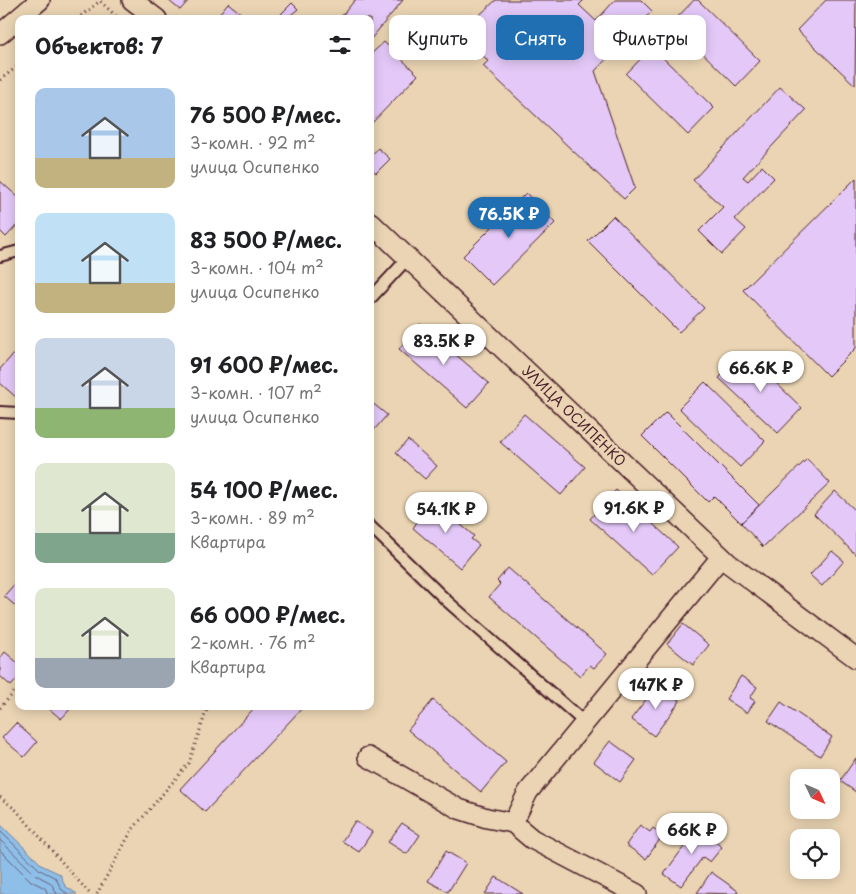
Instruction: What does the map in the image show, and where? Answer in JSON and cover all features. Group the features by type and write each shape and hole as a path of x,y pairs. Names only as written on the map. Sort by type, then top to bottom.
{"street":[{"path":"22,15 40,0"},
{"path":"132,0 152,15"},
{"path":"0,34 15,21"},
{"name":"УЛИЦА ОСИПЕНКО","path":"374,226 721,557 856,658"},
{"path":"512,823 528,792 721,557"},
{"path":"368,757 459,809 487,818 512,823 532,839 637,894"}],"lane":[{"path":"0,256 15,252"},
{"path":"374,295 408,258"},
{"path":"0,412 15,413"},
{"path":"374,530 447,601 585,723"}],"path":[{"path":"82,15 100,0 115,15"},
{"path":"0,80 15,68"},
{"path":"0,708 15,691"},
{"path":"97,894 132,830 189,763 207,710"},
{"path":"0,797 16,810 90,894"}],"water":[{"path":"0,824 43,866 60,874 65,886 77,894 0,894"}],"building":[{"path":"168,0 189,0 180,10"},
{"path":"355,0 403,0 374,35 374,15 342,15"},
{"path":"496,0 584,0 579,5 594,19 594,60 605,60 595,71 635,188 624,199 483,66 488,61 486,59 486,15 480,15"},
{"path":"615,0 641,0 652,11 648,15 601,15"},
{"path":"694,0 698,0 760,61 736,86 706,56 706,15 680,15"},
{"path":"826,0 856,0 855,85 797,30"},
{"path":"228,3 243,15 218,15"},
{"path":"292,3 298,9 291,15 281,14"},
{"path":"384,42 389,47 389,60 403,60 418,75 374,121 374,51"},
{"path":"639,60 665,60 714,108 688,135 626,74"},
{"path":"780,87 806,110 743,177 748,181 762,166 774,178 735,219 746,229 722,254 699,231 723,207 693,180"},
{"path":"378,148 390,159 376,173 374,171 374,152"},
{"path":"856,178 856,348 828,376 743,290"},
{"path":"0,181 15,194 15,227 6,237 0,231"},
{"path":"526,193 555,223 492,285 463,256"},
{"path":"613,216 704,308 679,332 588,241"},
{"path":"420,324 489,383 467,408 399,349"},
{"path":"15,352 15,396 0,383 0,369"},
{"path":"744,352 802,408 778,433 719,378"},
{"path":"705,382 765,441 740,467 679,408"},
{"path":"374,404 387,415 374,430"},
{"path":"666,412 759,505 741,523 714,496 708,502 642,436"},
{"path":"524,414 585,467 561,495 500,442"},
{"path":"408,440 437,466 425,479 396,453"},
{"path":"807,459 830,483 763,547 741,523"},
{"path":"616,490 678,547 652,575 590,519"},
{"path":"835,491 856,511 856,555 814,514"},
{"path":"432,500 474,536 471,539 479,545 460,568 413,528"},
{"path":"832,551 844,561 822,586 810,575"},
{"path":"508,568 607,654 594,668 590,665 580,676 489,597 500,584 497,581"},
{"path":"15,584 15,606 4,596"},
{"path":"683,624 709,645 693,665 667,644"},
{"path":"5,652 15,661 15,682 11,686 0,676 0,658"},
{"path":"741,676 757,687 750,698 755,701 747,713 726,699"},
{"path":"658,684 680,701 654,736 631,719"},
{"path":"433,700 506,762 481,792 408,730"},
{"path":"781,702 832,737 820,756 768,721"},
{"path":"51,710 69,710 61,719"},
{"path":"252,710 300,710 205,812 180,789"},
{"path":"16,723 37,742 24,757 2,738"},
{"path":"610,741 636,760 620,782 594,762"},
{"path":"856,758 856,792 840,781"},
{"path":"355,821 372,832 359,852 342,841"},
{"path":"402,823 420,835 407,854 388,842"},
{"path":"640,825 650,832 653,828 663,835 646,859 626,845"},
{"path":"692,825 722,847 710,862 703,857 681,886 664,874 686,844 681,840"},
{"path":"446,851 466,863 448,892 428,881"},
{"path":"711,872 738,891 736,894 697,893"},
{"path":"496,877 523,894 485,894"}]}
